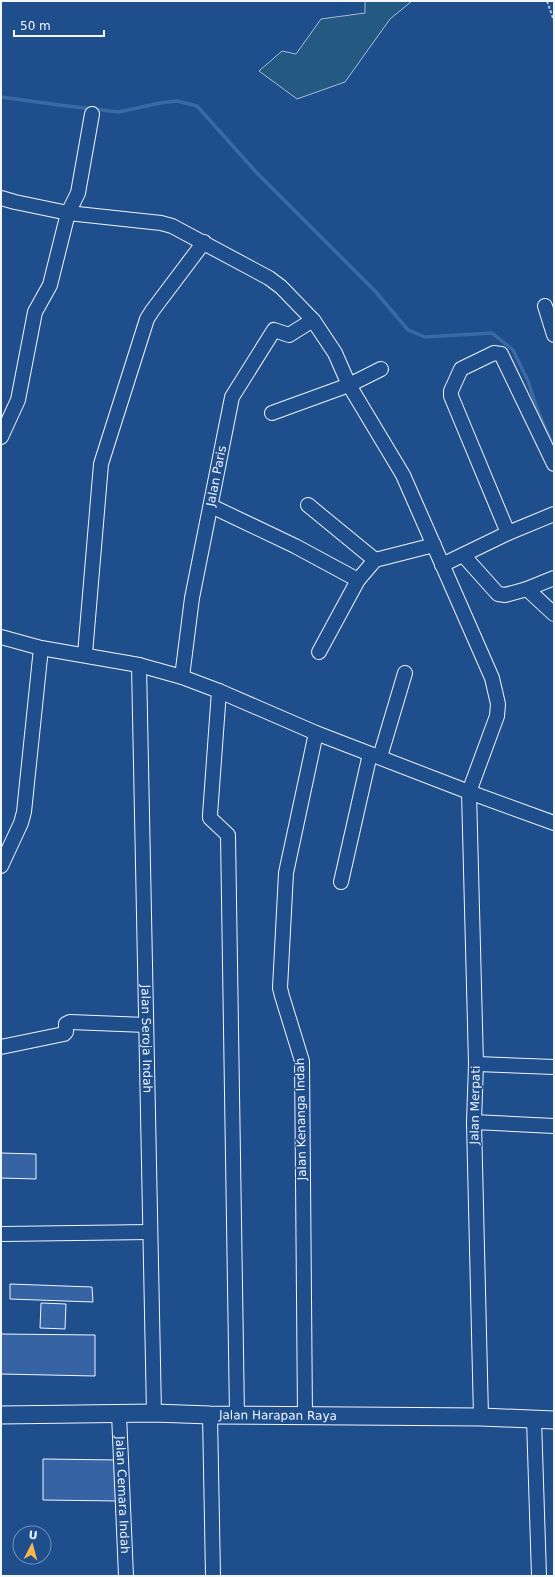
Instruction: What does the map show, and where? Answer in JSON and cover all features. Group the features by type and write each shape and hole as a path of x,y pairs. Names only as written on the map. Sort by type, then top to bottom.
{"main road":[{"name":"Jalan Harapan Raya","path":"1,1415 154,1413 210,1415 481,1417 554,1420"}],"street":[{"path":"1,437 18,400 35,312 50,285 68,213 76,198 79,188 92,114"},
{"path":"1,198 68,213 167,224 204,242 268,278 281,287 313,320 335,353 349,385 400,468 492,678 498,704 497,716 495,725 469,792"},
{"path":"85,654 102,461 148,319 152,311 204,242"},
{"path":"546,306 554,335"},
{"name":"Jalan Paris","path":"182,677 192,598 233,394 274,330 289,335 313,320"},
{"path":"508,533 451,396 461,369 494,353 501,354 554,464"},
{"path":"272,414 349,385 381,370"},
{"path":"308,505 375,560"},
{"path":"211,506 295,546 358,580"},
{"path":"442,565 508,533 554,514"},
{"path":"320,652 358,580 375,560 434,545"},
{"path":"463,555 498,594 505,595 527,589 554,578"},
{"path":"527,589 554,614"},
{"path":"1,637 41,648 85,654 139,665 182,677 219,691 316,733 554,823"},
{"path":"3,859 21,823 24,812 41,648"},
{"name":"Jalan Seroja Indah","path":"139,665 154,1413"},
{"path":"340,882 375,755 405,673"},
{"path":"219,691 210,816 228,835 237,1415"},
{"name":"Jalan Kenanga Indah","path":"305,1416 302,1061 280,988 286,873 316,733"},
{"name":"Jalan Merpati","path":"469,792 476,1064 474,1122 481,1417"},
{"path":"1,1048 64,1034 66,1032 66,1024 70,1022 146,1025"},
{"path":"476,1064 554,1067"},
{"path":"474,1122 554,1126"},
{"path":"1,1234 150,1232"},
{"name":"Jalan Cemara Indah","path":"119,1414 126,1576"},
{"path":"210,1415 213,1576"},
{"path":"534,1419 539,1576"}],"path":[{"path":"547,1 554,21"}],"shaded area":[{"path":"365,1 412,1 390,19 345,82 297,99 259,71 282,51 296,54 321,19 365,13"}],"building":[{"path":"1,1153 36,1154 36,1179 1,1178"},
{"path":"10,1284 92,1287 93,1302 10,1299"},
{"path":"41,1303 66,1304 65,1329 40,1328"},
{"path":"1,1334 95,1335 95,1376 1,1374"},
{"path":"43,1459 118,1460 118,1501 43,1500"}],"waterway":[{"path":"1,97 119,112 160,103 177,101 197,106 257,173 375,291 408,330 425,337 492,333 513,350 528,381 536,406 554,448"}]}
